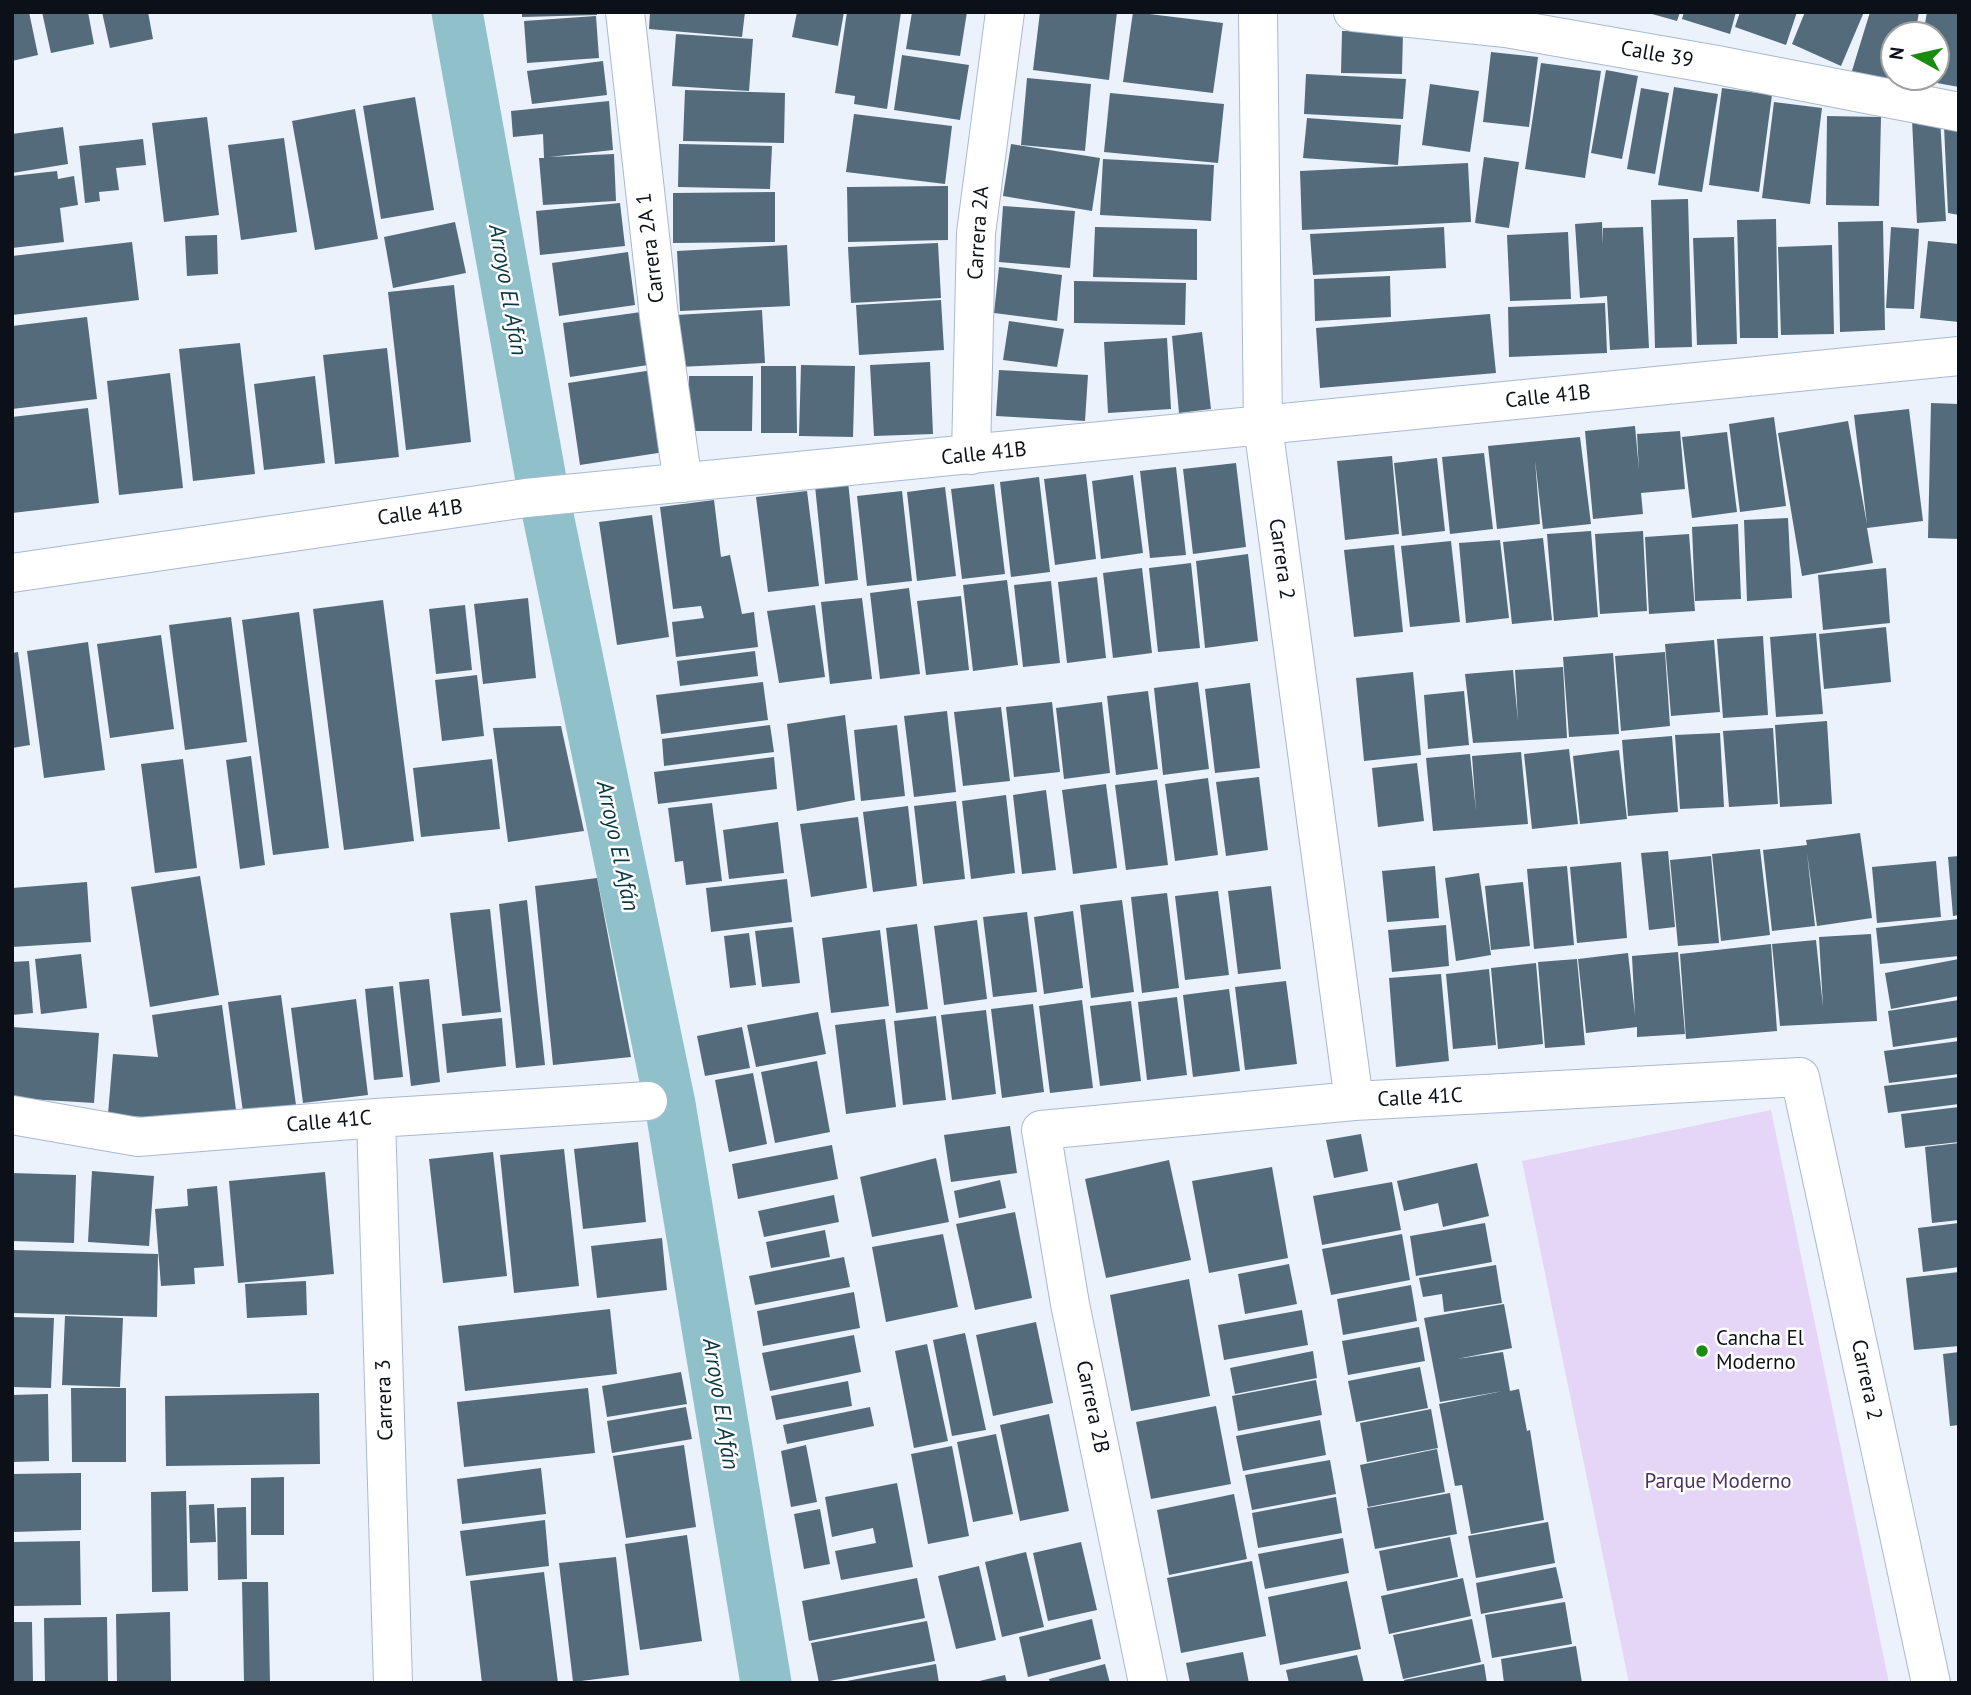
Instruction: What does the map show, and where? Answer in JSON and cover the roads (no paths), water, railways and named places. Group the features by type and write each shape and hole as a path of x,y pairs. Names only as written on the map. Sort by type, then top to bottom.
{"street":[{"name":"Carrera 2A 1","path":"625,12 659,316 683,483"},
{"name":"Carrera 2A","path":"971,455 976,233 1005,12"},
{"name":"Carrera 2","path":"1258,12 1263,426 1354,1101"},
{"name":"Calle 39","path":"1353,12 1506,28 1959,112"},
{"name":"Calle 41B","path":"12,573 526,498 1959,356"},
{"name":"Carrera 2","path":"1800,1077 1931,1683"},
{"name":"Calle 41C","path":"1041,1130 1354,1101 1800,1077"},
{"name":"Calle 41C","path":"12,1115 138,1138 376,1118 648,1101"},
{"name":"Carrera 3","path":"376,1118 393,1683"},
{"name":"Carrera 2B","path":"1041,1130 1070,1304 1148,1683"}],"waterway":[{"name":"Arroyo El Afán","path":"457,12 544,496 670,1104 766,1683"}],"place":[{"name":"Cancha El Moderno","path":"1702,1351"}],"park label":[{"name":"Parque Moderno","path":"1718,1482"}]}
